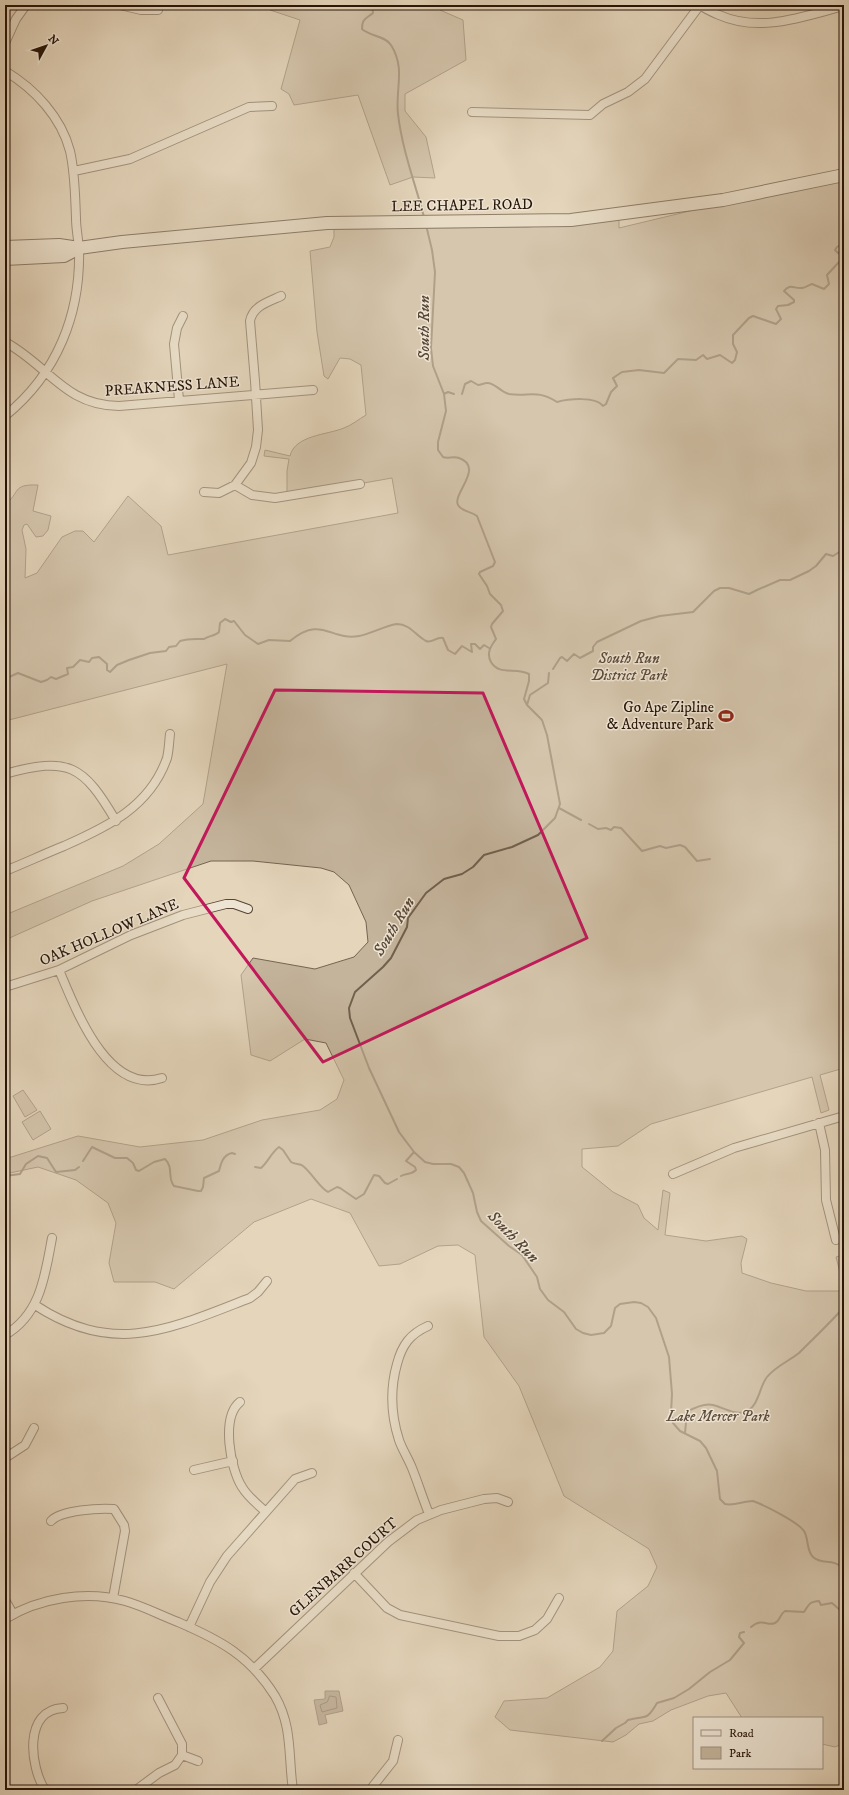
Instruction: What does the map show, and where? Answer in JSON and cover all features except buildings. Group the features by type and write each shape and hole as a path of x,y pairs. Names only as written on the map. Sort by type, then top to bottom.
{"main road":[{"name":"LEE CHAPEL ROAD","path":"5,247 59,244 79,248 122,242 327,223 571,220 723,200 844,175"},
{"name":"LEE CHAPEL ROAD","path":"5,259 64,256 79,248"}],"street":[{"path":"5,43 16,19 26,5"},
{"path":"120,5 141,10 158,10"},
{"path":"472,112 590,115 603,104 628,92 645,79 700,5 734,20 764,24 786,21 844,6"},
{"path":"5,71 25,84 48,108 70,151 74,171 79,248 77,284 72,314 61,344 46,372 24,398 5,416"},
{"path":"74,171 130,159 249,107 272,106"},
{"path":"204,492 219,493 229,490 235,485 250,463 256,447 258,430 250,321 251,314 258,307 281,296"},
{"path":"179,400 174,344 177,328 183,316"},
{"name":"PREAKNESS LANE","path":"5,342 25,354 62,387 74,395 96,404 119,406 313,390"},
{"path":"235,485 252,495 275,498 360,484"},
{"path":"5,871 116,821 140,801 155,781 166,758 170,734"},
{"path":"5,774 40,765 57,765 65,767 81,775 91,783 100,794 116,821"},
{"name":"OAK HOLLOW LANE","path":"5,987 59,970 131,935 183,915 226,904 234,904 248,909"},
{"path":"59,970 82,1023 107,1058 116,1067 133,1078 146,1082 162,1078"},
{"path":"673,1174 734,1148 844,1116"},
{"path":"818,1123 825,1150 826,1200 836,1240"},
{"path":"5,1335 20,1324 35,1305 44,1279 52,1238"},
{"path":"35,1305 61,1320 92,1331 119,1334 140,1334 175,1326 250,1298 258,1292 267,1281"},
{"path":"428,1326 410,1336 403,1345 394,1375 392,1394 393,1412 399,1440 411,1466 429,1514"},
{"path":"240,1402 234,1407 229,1430 233,1461 239,1481 244,1490 265,1512"},
{"path":"5,1458 25,1445 34,1428"},
{"path":"194,1470 233,1461"},
{"path":"189,1627 219,1567 295,1479 312,1473"},
{"name":"GLENBARR COURT","path":"255,1668 354,1573 399,1533 417,1520 429,1514 484,1499 497,1498 508,1502"},
{"path":"51,1521 58,1516 100,1508 114,1509 124,1525 125,1531 113,1598"},
{"path":"354,1573 387,1608 400,1615 500,1636 519,1636 535,1630 547,1620 559,1598"},
{"path":"5,1620 13,1614 45,1602 67,1598 101,1596 141,1606 224,1644 255,1668 275,1697 284,1718 290,1744 293,1790"},
{"path":"5,1600 13,1614"},
{"path":"136,1790 159,1773 175,1765 182,1755 182,1744 158,1698"},
{"path":"45,1790 36,1773 33,1761 34,1739 42,1718 55,1709 63,1708"},
{"path":"370,1790 393,1761 398,1740"},
{"path":"182,1755 198,1761"}],"highlighted area":[{"path":"275,690 483,693 587,938 323,1062 184,878"}],"green space":[{"path":"268,5 438,5 440,10 463,20 466,60 405,94 405,111 426,137 435,178 413,177 390,185 358,95 294,105 289,94 281,89 300,20 270,10"},
{"path":"844,180 844,1068 820,1075 829,1110 821,1113 812,1077 651,1124 618,1146 582,1149 582,1167 613,1192 638,1205 644,1218 658,1230 663,1190 670,1193 665,1235 706,1241 742,1236 747,1239 741,1263 742,1273 771,1283 806,1291 844,1291 844,1748 840,1745 835,1747 823,1744 823,1717 741,1717 726,1693 708,1696 671,1710 653,1721 639,1724 626,1735 613,1742 510,1730 495,1717 504,1701 547,1698 600,1667 613,1651 617,1611 648,1586 657,1567 649,1549 564,1496 519,1386 484,1337 475,1255 458,1245 438,1246 400,1264 379,1266 350,1213 311,1199 254,1222 174,1289 155,1282 114,1282 109,1263 116,1223 108,1203 76,1180 38,1167 5,1174 5,1159 78,1136 140,1147 203,1140 262,1120 320,1110 337,1099 344,1080 326,1043 305,1039 270,1061 251,1055 241,975 253,958 315,969 354,957 368,942 366,922 349,885 334,872 321,868 253,861 211,861 92,901 5,940 5,915 123,866 159,844 203,804 227,664 5,721 5,504 20,488 29,485 38,485 33,511 51,516 48,530 43,536 36,537 27,524 24,525 22,530 26,549 25,578 37,573 62,537 75,531 83,531 94,542 128,496 161,526 168,555 398,513 392,478 279,498 257,494 287,494 287,471 289,459 264,456 265,450 290,456 293,449 305,440 344,428 366,415 361,365 350,359 340,358 328,379 324,376 317,332 310,251 330,247 334,237 334,229 528,227 619,219 619,228 719,204"},
{"path":"23,1090 37,1110 25,1117 13,1096"},
{"path":"40,1111 51,1129 33,1140 22,1122"},
{"path":"842,1255 844,1262 844,1288 836,1257"}],"water":[{"path":"325,1691 339,1691 343,1711 325,1715 327,1723 319,1725 314,1700 325,1699"}],"waterway":[{"name":"South Run","path":"372,5 373,13 366,18 362,25 362,29 385,39 391,45 398,62 399,79 397,105 400,127 424,217"},
{"name":"South Run","path":"426,225 435,272 431,348 433,366 444,394 446,411 438,442 438,450 443,457 455,457 466,462 469,468 469,474 457,500 458,505 462,509 477,516 495,562 493,566 480,572 479,574 487,586 490,594 501,605 503,611 491,627 496,639 492,644 489,656 491,662 498,669 519,671 529,674 529,681 524,699 527,705 542,720 547,735 560,804 555,818 538,835 512,847 484,855 473,867 462,874 444,879 426,893 408,918 407,927 391,958 355,992 349,1008 350,1018 369,1068 399,1132 414,1152 425,1162 433,1164 451,1164 459,1167 464,1173 473,1193 477,1212 481,1221 509,1246 522,1255 537,1277 540,1289 548,1300 564,1312 576,1329 591,1335 604,1333 611,1326 615,1308 620,1304 634,1302 641,1303 648,1307 656,1318 669,1357 672,1394 671,1413 673,1423 680,1431 700,1441 706,1448 717,1471 720,1499 725,1504 753,1501 780,1514 801,1527 807,1537 809,1551 813,1557 820,1561 836,1563 844,1569"},
{"path":"844,243 835,250 838,253 844,252"},
{"path":"462,394 465,384 471,381 478,385 490,383 509,394 533,394 544,396 557,402 582,399 594,401 603,406 606,404 611,392 617,386 613,378 622,372 639,370 664,373 678,359 696,360 703,355 707,359 720,355 732,363 735,360 737,352 733,344 733,335 749,318 753,316 776,324 781,319 776,309 778,306 788,305 794,302 794,300 784,291 788,287 803,288 812,284 824,289 829,284 827,275 839,262 844,264"},
{"path":"444,394 448,392 454,394"},
{"path":"553,669 560,658 562,657 567,661 574,654 580,658 593,651 593,647 597,642 641,621 660,616 693,612 714,591 720,588 729,588 749,594 780,580 790,580 816,566 826,554 833,556 844,549"},
{"path":"7,678 18,673 41,682 51,677 56,679 68,674 67,668 73,667 80,660 89,662 92,658 99,657 107,664 107,670 110,672 117,665 150,653 166,651 169,647 176,646 180,641 189,639 204,639 216,634 219,632 220,623 225,619 231,622 234,621 245,635 258,644 269,640 290,641 310,630 318,629 349,637 359,636 397,624 406,626 428,642 443,638 448,650 455,654 462,646 472,652 471,644 475,644 480,649 484,645 489,648"},
{"path":"527,705 530,695 548,683 549,673"},
{"path":"559,808 581,820"},
{"path":"589,824 598,829 606,828 611,830 614,827 621,828 642,851 660,846 666,848 680,845 685,847 697,861 710,859"},
{"path":"83,1161 92,1147 115,1158 127,1158 133,1163 136,1170 139,1171 154,1162 165,1159 168,1162 171,1180 174,1186 201,1191 204,1178 219,1171 224,1157 232,1153 235,1154"},
{"path":"255,1167 261,1168 279,1147 283,1150 291,1162 303,1166 328,1192 337,1187 356,1199 364,1194 374,1175 379,1176 385,1183 388,1184 397,1179"},
{"path":"401,1176 412,1173 416,1170 415,1167 406,1161 414,1152"},
{"path":"5,1176 20,1174 26,1164 38,1156 47,1158 56,1172 75,1170 79,1167"},
{"path":"685,1433 687,1412 699,1406 713,1405 741,1413 750,1409 756,1401 767,1377 778,1367 799,1353 844,1307"},
{"path":"751,1627 762,1622 770,1624 775,1623 785,1611 804,1612 809,1604 815,1601 819,1601 821,1605 832,1603 840,1610 844,1607 840,1600 844,1597"},
{"path":"602,1741 616,1728 628,1720 645,1717 657,1703 674,1698 689,1689 710,1672 730,1660 744,1643 739,1637 740,1633 744,1632"}],"place":[{"name":"Go Ape Zipline & Adventure Park","path":"726,716"}],"park label":[{"name":"South Run District Park","path":"629,666"},
{"name":"Lake Mercer Park","path":"718,1416"}]}
